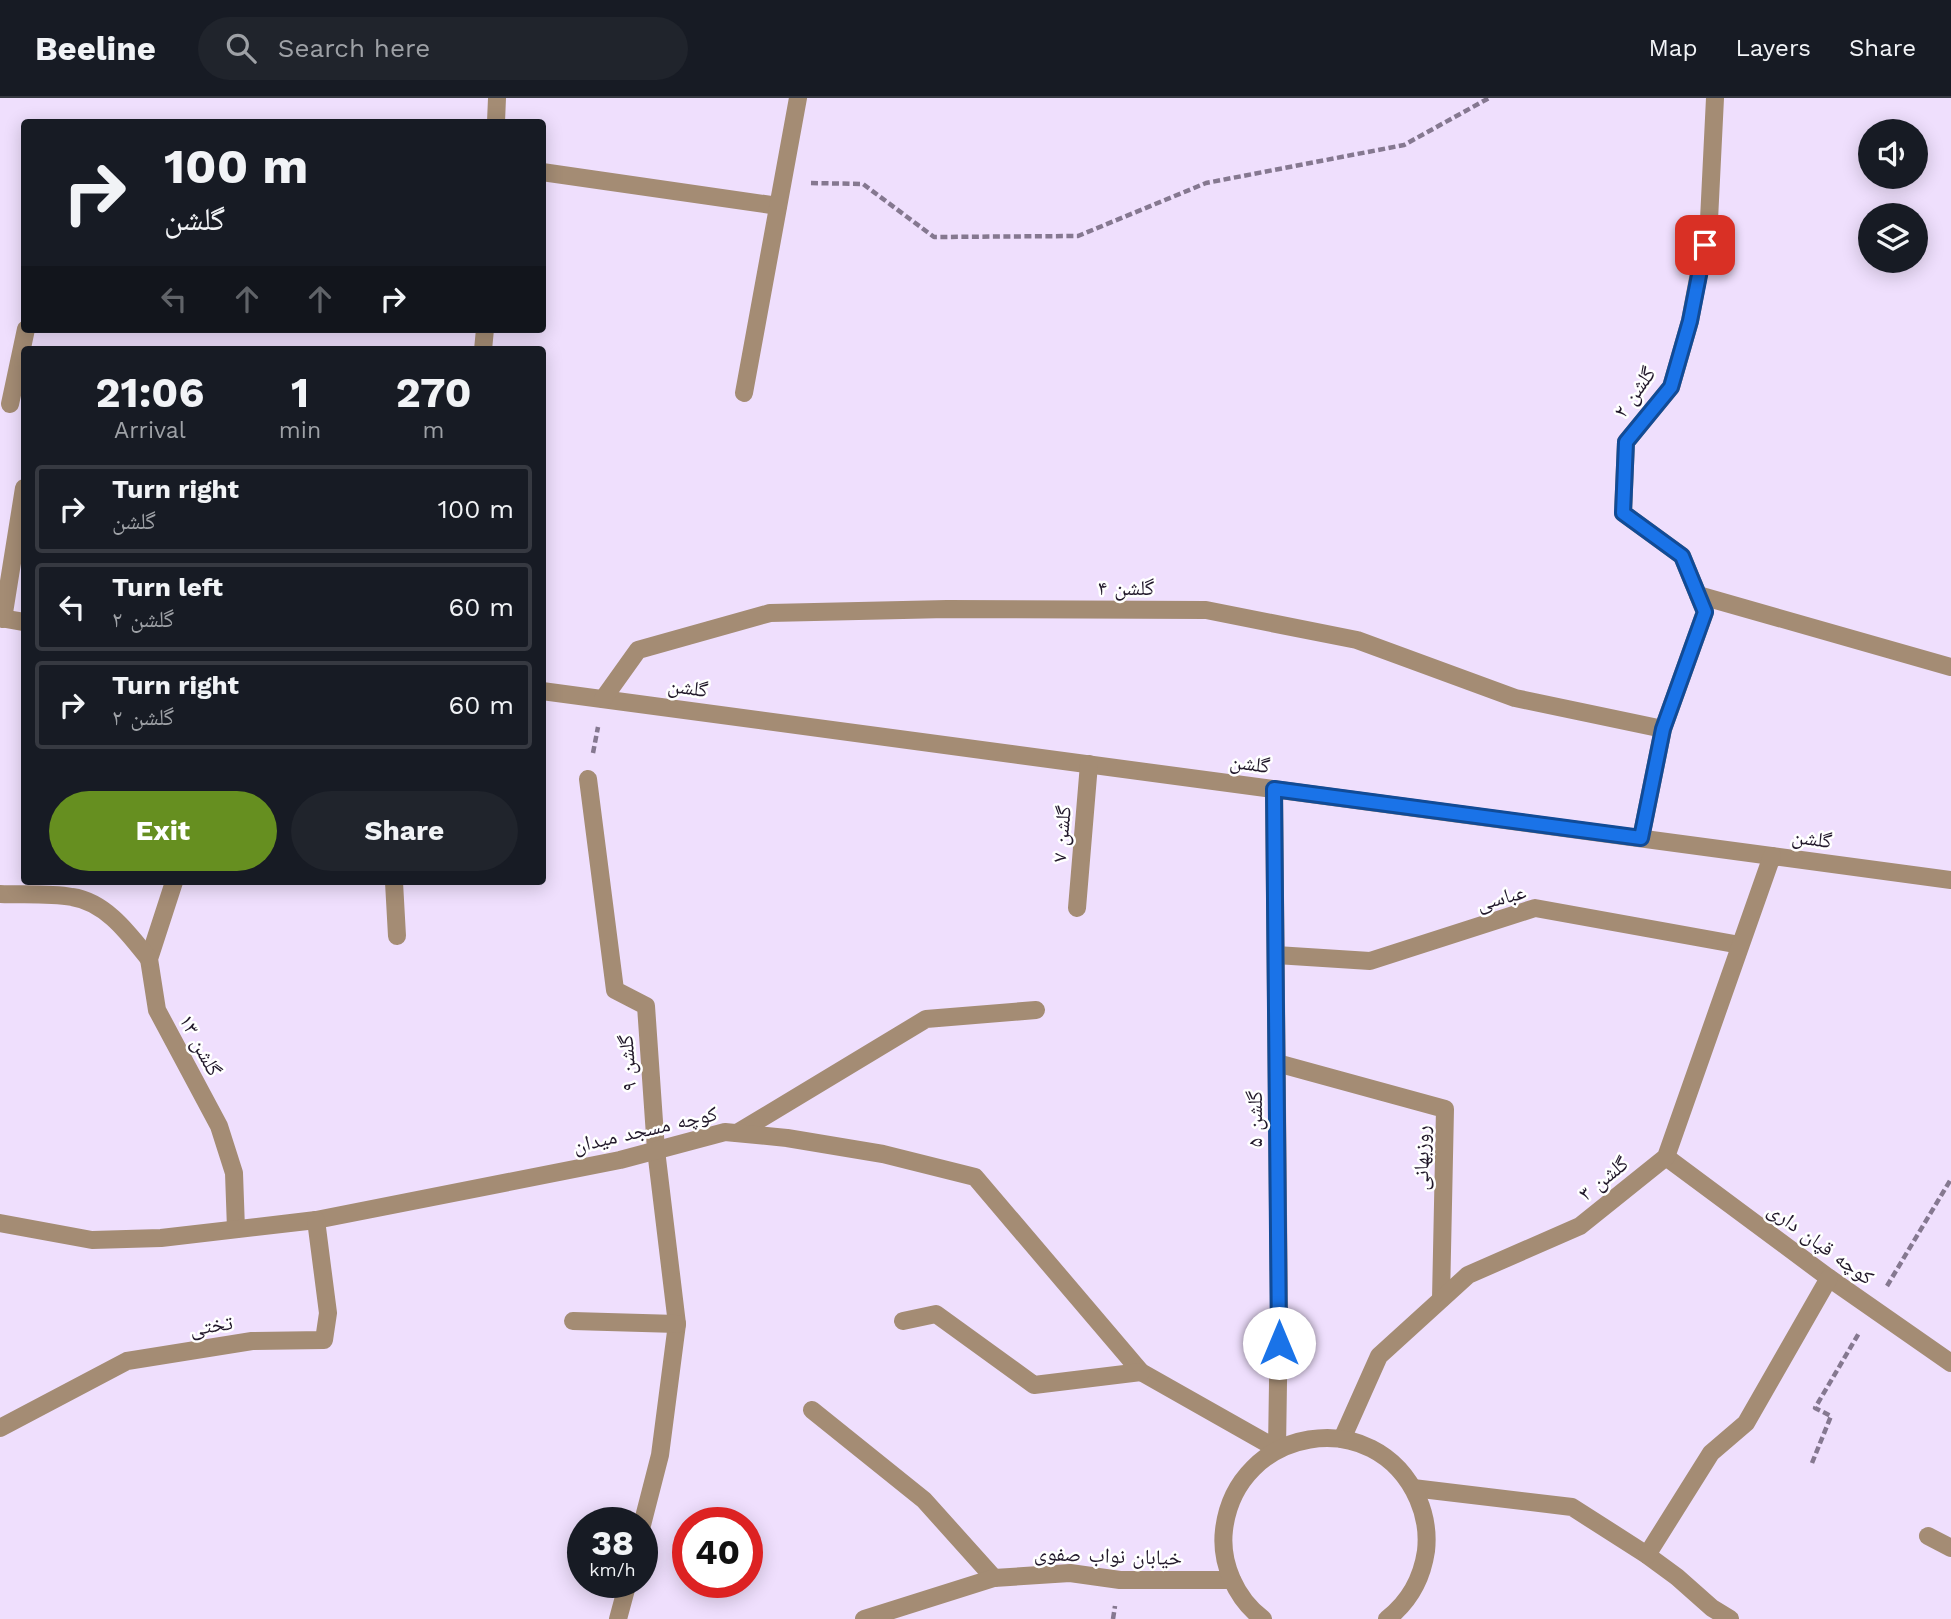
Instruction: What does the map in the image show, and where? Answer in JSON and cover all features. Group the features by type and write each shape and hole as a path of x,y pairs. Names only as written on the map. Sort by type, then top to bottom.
{"street":[{"path":"496,119 497,98"},
{"path":"744,393 798,98"},
{"name":"گلشن ۲","path":"1641,838 1663,729 1705,612 1682,556 1623,513 1626,442 1671,387 1690,321 1709,219 1715,98"},
{"path":"546,173 778,206"},
{"path":"12,406 21,356"},
{"path":"21,506 2,619 21,622"},
{"path":"1698,595 1951,667"},
{"name":"گلشن ۴","path":"603,699 638,650 771,613 947,609 1206,610 1357,640 1515,698 1663,729"},
{"name":"گلشن","path":"546,692 1951,880"},
{"name":"گلشن ۷","path":"1077,908 1089,764"},
{"name":"گلشن ۹","path":"588,779 615,990 646,1006 656,1150 677,1324 660,1455 647,1507"},
{"name":"گلشن ۵","path":"1274,789 1279,1316 1277,1449"},
{"path":"1666,1157 1772,856"},
{"name":"گلشن ۱۳","path":"173,885 149,959 157,1010 219,1126 234,1173 236,1228"},
{"path":"394,885 397,936"},
{"path":"0,894 75,897 104,911 127,931 149,959"},
{"name":"عباسی","path":"1276,955 1370,961 1535,908 1740,945"},
{"path":"737,1133 926,1019 1036,1010"},
{"name":"روزبهانی","path":"1277,1063 1446,1109 1441,1299"},
{"name":"کوچه مسجد میدان","path":"0,1223 92,1240 160,1238 316,1220 620,1160 725,1132 788,1138 883,1153 975,1177 1141,1372 1277,1449"},
{"name":"کوچه قپان داری","path":"1666,1157 1829,1278 1951,1363"},
{"name":"گلشن ۳","path":"1342,1439 1379,1356 1468,1275 1580,1226 1666,1157"},
{"name":"تختی","path":"0,1428 127,1362 252,1341 324,1340 328,1313 316,1220"},
{"path":"1647,1555 1711,1452 1746,1423 1829,1278"},
{"path":"903,1321 936,1314 1034,1385 1141,1372"},
{"path":"573,1321 677,1324"},
{"path":"812,1410 924,1500 994,1578"},
{"path":"1263,1619 1243,1599 1232,1580 1225,1560 1223,1538 1226,1516 1233,1495 1244,1477 1259,1461 1277,1449 1320,1437 1363,1445 1399,1470 1413,1488 1426,1524 1424,1564 1408,1599 1387,1619"},
{"path":"1413,1488 1572,1507 1677,1577 1708,1613 1730,1619"},
{"path":"1928,1536 1951,1548"},
{"name":"خیابان نواب صفوی","path":"864,1619 994,1578 1070,1573 1119,1580 1232,1580"},
{"path":"618,1619 624,1598"}],"path":[{"path":"782,183 863,184 934,237 1078,236 1206,183 1404,145 1489,98"},
{"path":"588,779 603,699"}],"route":[{"path":"1279,1343 1274,789 1641,838 1663,729 1705,612 1682,556 1623,513 1626,442 1671,387 1690,321 1705,245"}]}
